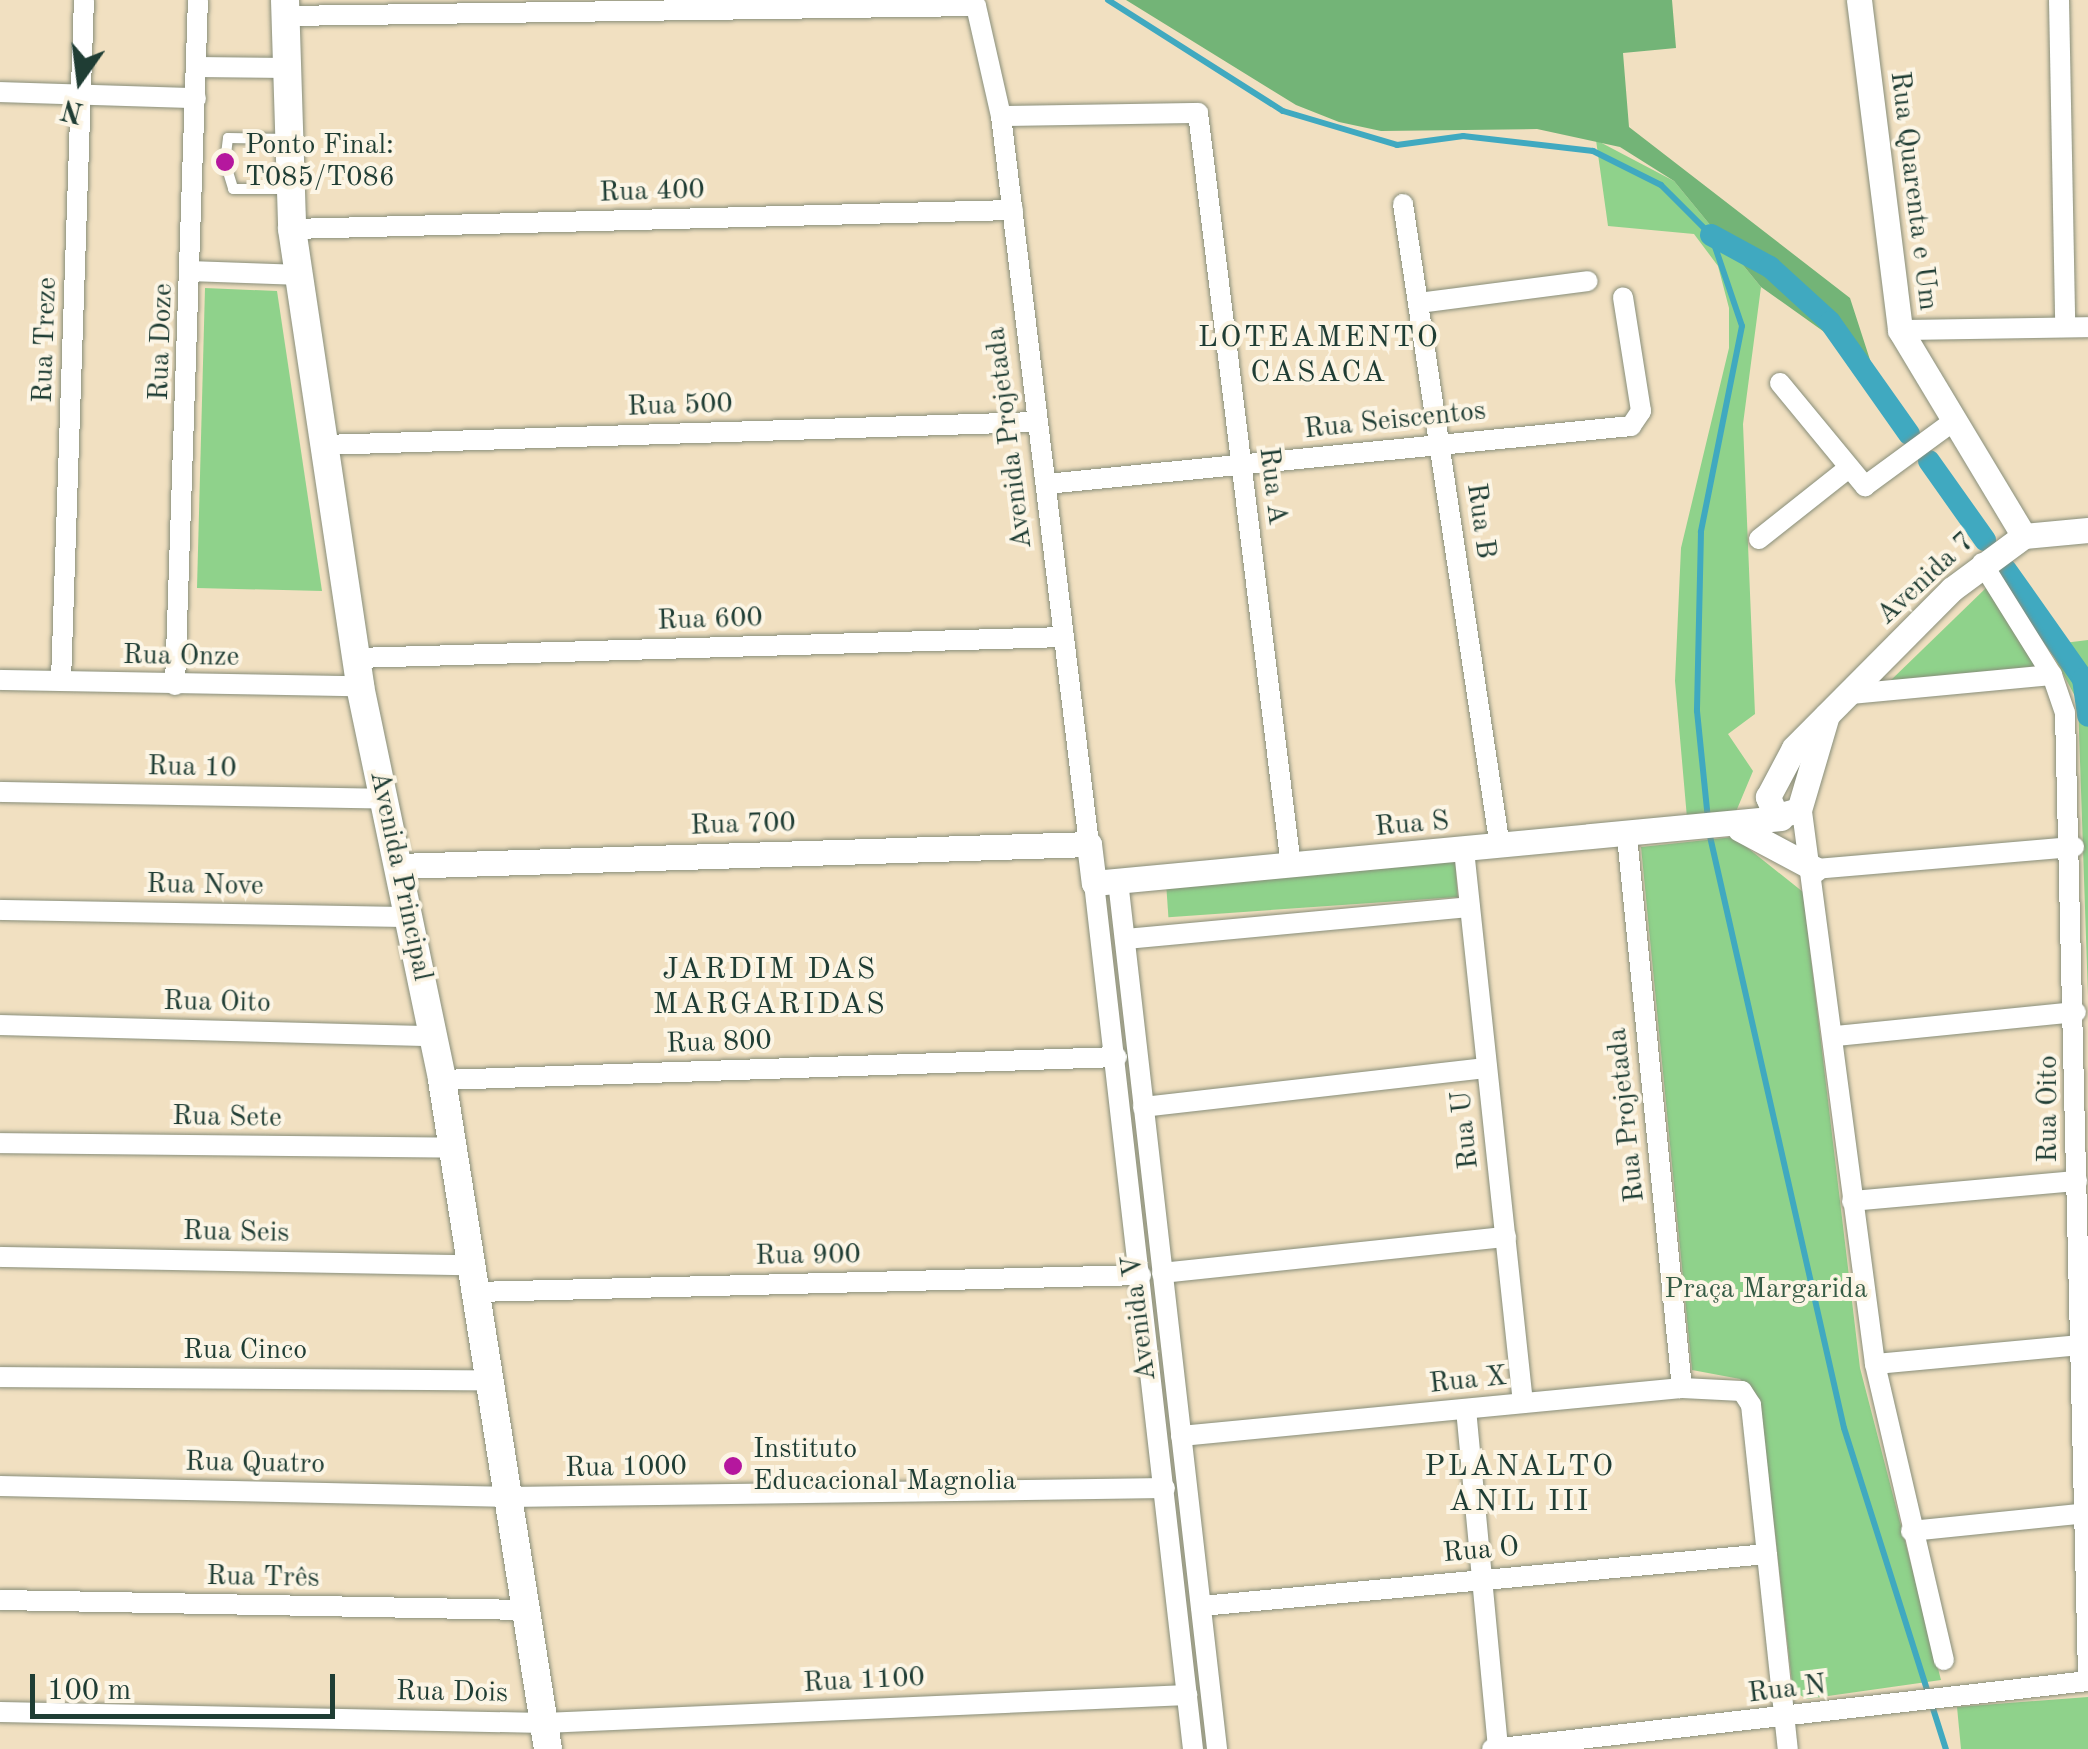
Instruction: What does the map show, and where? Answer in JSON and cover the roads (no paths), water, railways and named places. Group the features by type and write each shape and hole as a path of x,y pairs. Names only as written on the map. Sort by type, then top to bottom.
{"main road":[{"name":"Avenida Principal","path":"285,8 292,229 358,672 442,1080 546,1736"}],"street":[{"name":"Rua Treze","path":"61,681 84,0"},
{"name":"Rua Doze","path":"176,685 198,0"},
{"name":"Rua Quarenta e Um","path":"1860,0 1900,330 1951,423 2024,536"},
{"path":"2059,0 2065,327"},
{"path":"285,8 959,1"},
{"name":"Avenida Projetada","path":"959,1 980,12 1001,116 1090,844 1106,882"},
{"path":"196,67 287,68"},
{"path":"0,92 196,98"},
{"name":"Rua A","path":"1001,116 1198,113 1292,866"},
{"name":"Rua B","path":"1403,204 1500,847"},
{"name":"Rua 400","path":"292,229 1012,210"},
{"path":"192,272 299,275"},
{"path":"1419,303 1588,281"},
{"name":"Rua Seiscentos","path":"1046,484 1631,426 1641,412 1623,297"},
{"path":"1900,330 2088,327"},
{"path":"1780,382 1846,470 1871,484 1951,423"},
{"name":"Rua 500","path":"324,445 1038,422"},
{"path":"1759,540 1846,470"},
{"name":"Avenida 7","path":"1785,805 1794,748 1982,563 2024,536 2088,530"},
{"name":"Rua Oito","path":"1982,563 2052,675 2065,713 2074,847 2080,1514 2088,1679"},
{"name":"Rua 600","path":"358,672 1064,637"},
{"name":"Rua Onze","path":"0,680 176,685 358,672"},
{"path":"1850,694 2052,675"},
{"name":"Rua 10","path":"0,792 384,799"},
{"path":"1730,828 1785,805 1815,869 1852,1202 1875,1364 1944,1660"},
{"path":"1730,828 1815,869 2074,847"},
{"name":"Rua S","path":"1106,882 1730,828"},
{"name":"Rua Projetada","path":"1627,836 1682,1388"},
{"name":"Rua 700","path":"398,866 1090,844"},
{"name":"Rua U","path":"1464,850 1524,1403"},
{"name":"Avenida V","path":"1106,882 1125,939 1144,1107 1164,1488 1193,1749"},
{"name":"Avenida V","path":"1106,882 1117,1058 1181,1436 1217,1749"},
{"path":"1125,939 1470,907"},
{"name":"Rua Nove","path":"0,910 408,916"},
{"path":"1836,1036 2076,1012"},
{"name":"Rua Oito","path":"0,1026 433,1036"},
{"name":"Rua 800","path":"442,1080 1117,1058"},
{"path":"1144,1107 1487,1068"},
{"name":"Rua Sete","path":"0,1143 453,1148"},
{"path":"1852,1202 2077,1180"},
{"name":"Rua 900","path":"473,1278 1152,1274 1506,1238"},
{"name":"Rua Seis","path":"0,1257 473,1278"},
{"path":"1875,1364 2081,1345"},
{"name":"Rua Cinco","path":"0,1376 489,1380"},
{"name":"Rua X","path":"1181,1436 1729,1386 1751,1405 1767,1554"},
{"path":"1466,1409 1496,1749"},
{"name":"Rua Quatro","path":"0,1486 508,1498"},
{"name":"Rua 1000","path":"508,1498 1164,1488"},
{"path":"1911,1531 2080,1514"},
{"path":"1767,1554 1788,1749"},
{"name":"Rua O","path":"1200,1606 1767,1554"},
{"name":"Rua Três","path":"0,1600 526,1610"},
{"name":"Rua N","path":"1496,1749 1785,1719 2088,1679"},
{"name":"Rua 1100","path":"546,1736 1187,1694"},
{"name":"Rua Dois","path":"0,1712 546,1736"}],"lane":[{"path":"289,139 226,139 225,181 291,189"}],"waterway":[{"path":"1108,0 1283,111 1397,145 1463,136 1593,151 1661,185 1711,235 1742,326 1701,532 1697,711 1708,820"},
{"path":"1711,235 1770,267 1830,322 1909,434"},
{"path":"1929,461 1985,540"},
{"path":"2006,570 2083,679 2088,716"},
{"path":"1709,832 1844,1428 1946,1749"}],"place":[{"name":"Ponto Final: T085/T086","path":"225,162"},
{"name":"Instituto Educacional Magnolia","path":"733,1466"}],"district":[{"name":"LOTEAMENTO CASACA","path":"1319,355"},
{"name":"JARDIM DAS MARGARIDAS","path":"770,987"},
{"name":"PLANALTO ANIL III","path":"1520,1484"}],"park label":[{"name":"Praça Margarida","path":"1766,1290"}]}
